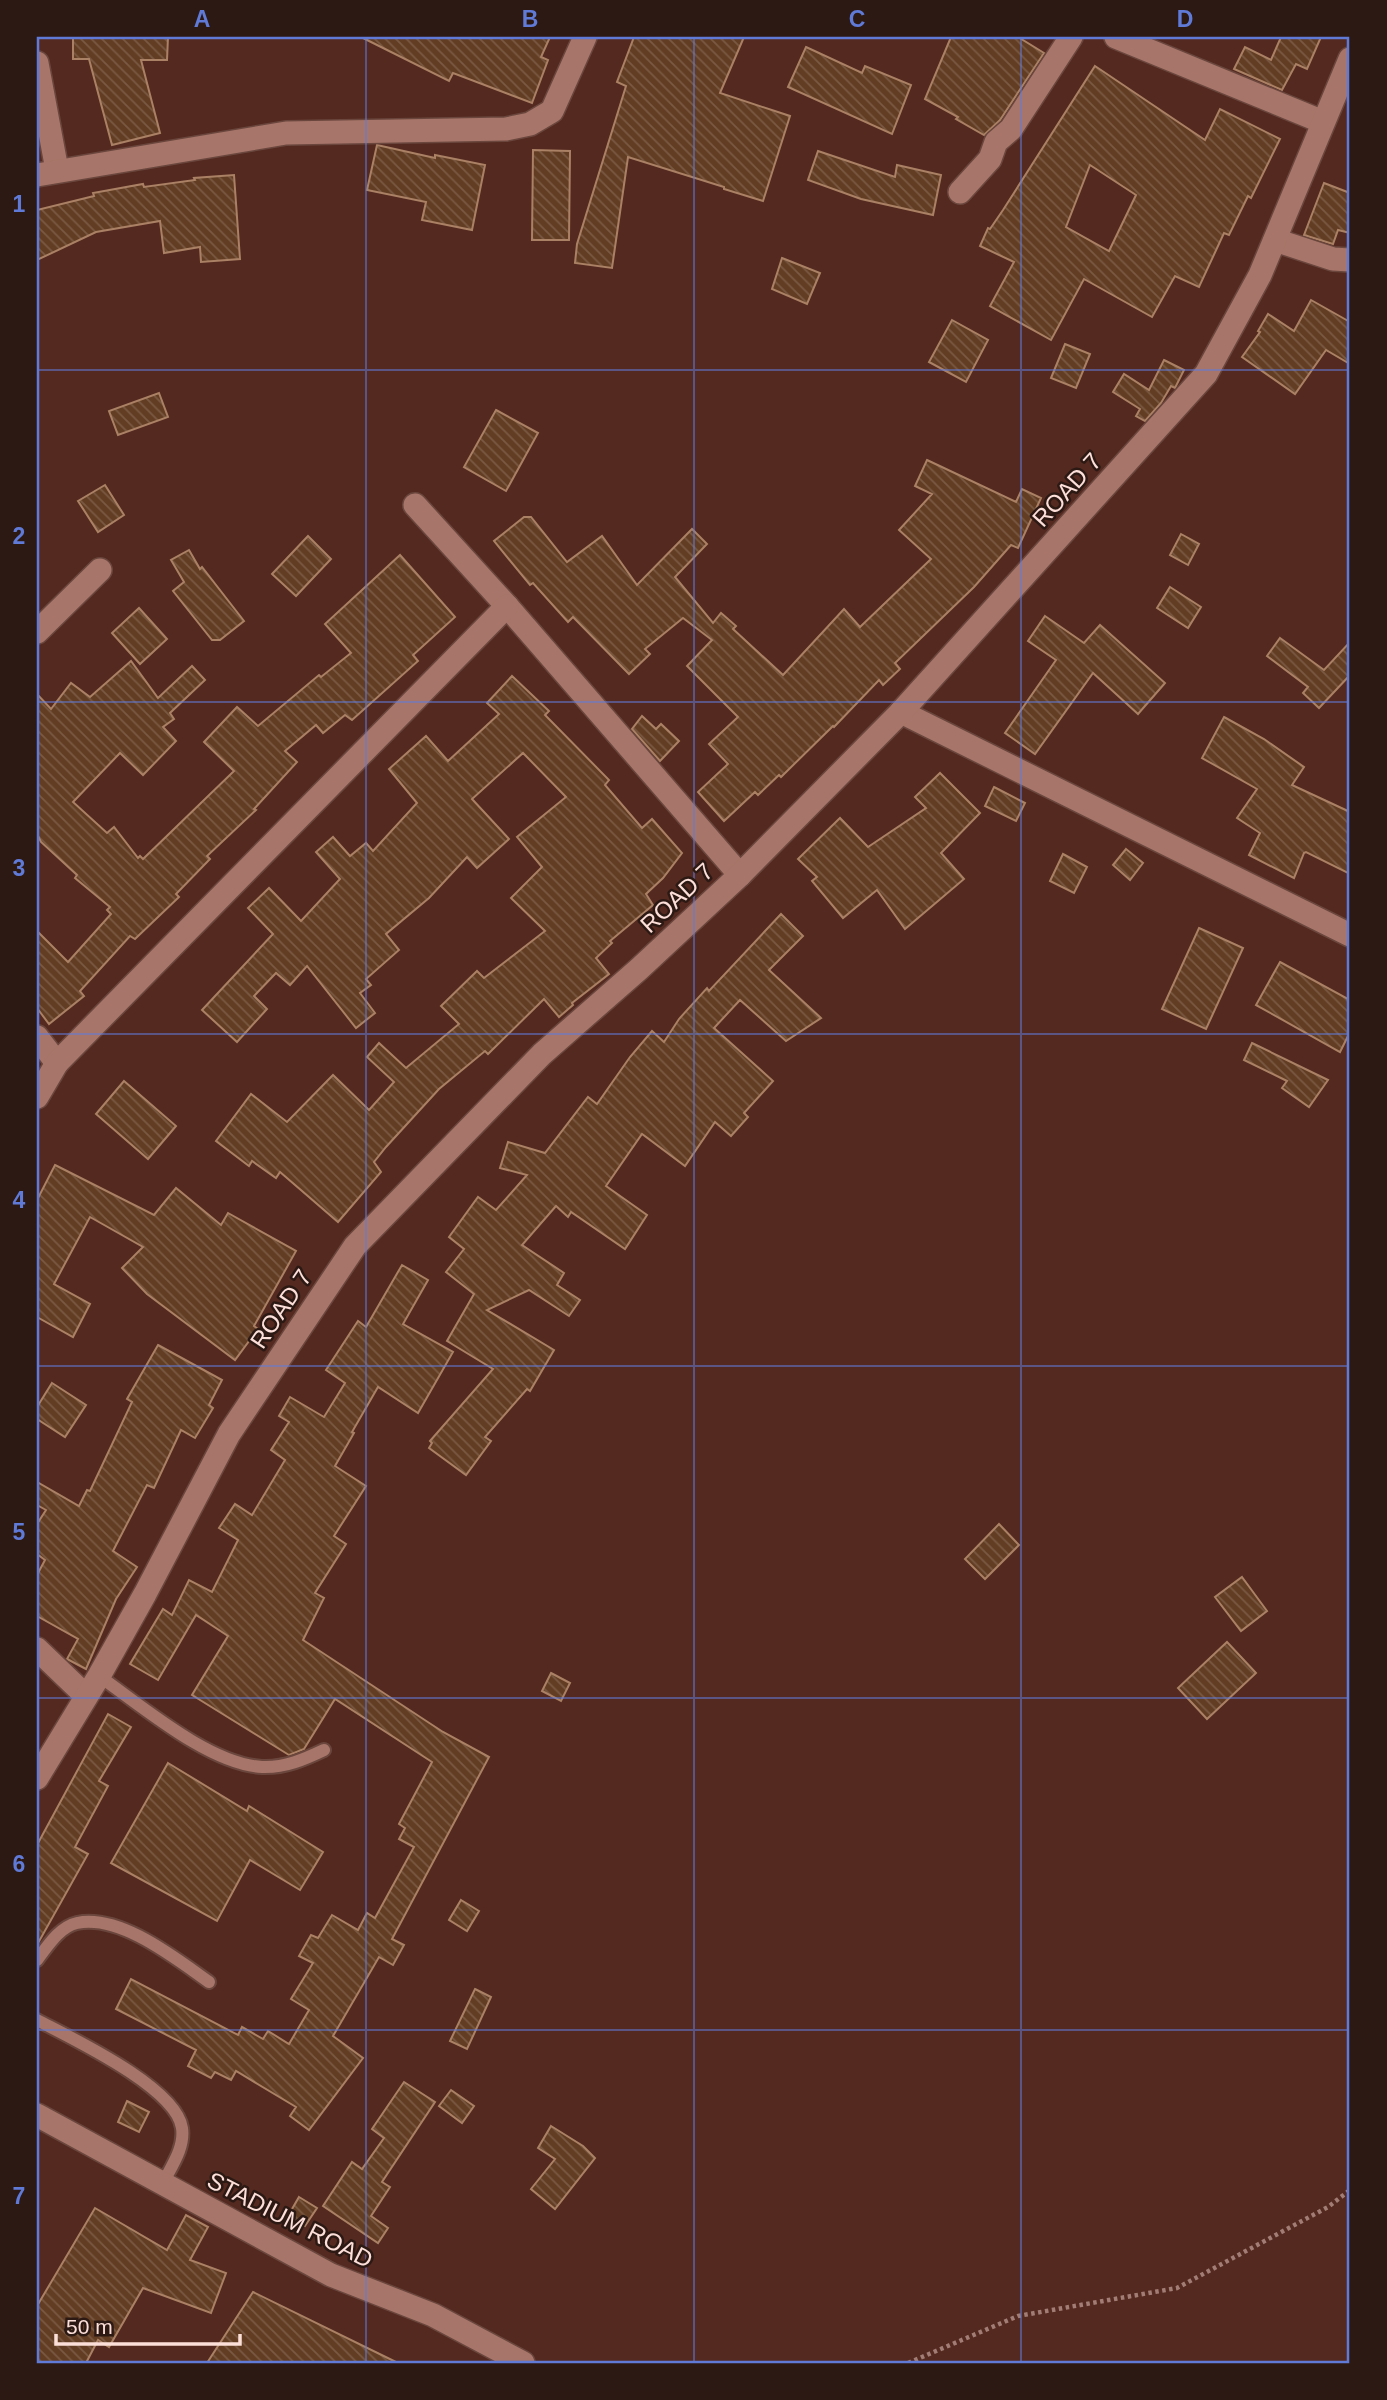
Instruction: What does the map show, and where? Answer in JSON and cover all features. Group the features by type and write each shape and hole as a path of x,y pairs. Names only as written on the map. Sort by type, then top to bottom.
{"street":[{"path":"37,63 47,172 286,133 506,129 530,124 552,110 584,37"},
{"path":"960,192 990,159 996,142 1011,129 1071,37"},
{"path":"1116,37 1323,122"},
{"name":"ROAD 7","path":"37,1778 99,1676 229,1434 355,1245 542,1054 740,875 901,712 1206,374 1260,275 1350,58"},
{"path":"1275,240 1333,258 1350,260"},
{"path":"415,505 507,606 740,875"},
{"path":"37,632 100,570"},
{"path":"37,1097 57,1063 507,606"},
{"path":"901,712 1350,935"},
{"path":"37,1037 57,1063"},
{"path":"37,1649 86,1696"},
{"name":"STADIUM ROAD","path":"37,2115 331,2275 433,2315 523,2363"}],"lane":[{"path":"99,1676 203,1748 237,1761 261,1767 285,1765 324,1750"},
{"path":"37,1960 58,1934 76,1923 112,1924 157,1945 209,1982"},
{"path":"37,2020 126,2068 172,2105 182,2127 179,2152 163,2183"}],"path":[{"path":"908,2363 1018,2316 1177,2288 1328,2207 1350,2190"}],"building":[{"path":"73,37 168,37 167,60 141,60 160,133 112,145 89,59 73,59"},
{"path":"361,37 550,37 541,57 548,60 532,103 453,73 449,81"},
{"path":"634,37 744,37 720,93 790,116 763,201 628,157 612,268 575,263 577,244 626,86 617,82"},
{"path":"951,37 1018,37 1044,53 1000,120 984,135 925,99"},
{"path":"1281,37 1321,37 1307,69 1296,64 1282,90 1234,69 1245,47 1271,60"},
{"path":"806,47 862,73 865,66 911,85 892,134 788,87"},
{"path":"1095,66 1205,140 1220,109 1280,139 1229,235 1224,233 1199,287 1175,276 1152,317 1084,279 1051,340 990,306 1014,262 980,246 988,228 990,229","holes":["1090,165 1136,195 1109,251 1066,227"]},
{"path":"377,145 435,158 435,155 485,165 472,230 422,220 426,202 367,190"},
{"path":"533,150 570,151 569,240 532,240"},
{"path":"818,151 895,177 897,165 941,175 933,215 861,199 808,180"},
{"path":"234,175 240,259 201,262 200,247 164,253 160,221 96,232 37,260 37,210 94,196 93,193 143,184 144,187 195,180 194,178"},
{"path":"1324,183 1350,193 1350,233 1338,230 1333,244 1304,235"},
{"path":"782,258 820,273 807,304 772,289"},
{"path":"1311,300 1350,322 1350,364 1326,350 1295,394 1242,357 1260,332 1258,331 1268,314 1294,331"},
{"path":"952,320 988,340 966,382 929,362"},
{"path":"1065,344 1090,354 1076,388 1051,378"},
{"path":"1164,360 1184,370 1175,388 1171,386 1161,403 1145,421 1136,416 1140,409 1113,392 1124,374 1149,390"},
{"path":"159,393 168,417 118,435 109,411"},
{"path":"496,410 538,433 506,491 464,467"},
{"path":"927,460 1016,502 1022,489 1041,498 1018,548 1011,545 974,587 895,663 900,669 883,685 879,680 781,777 779,775 758,795 755,792 724,821 698,792 728,764 709,744 738,717 687,666 712,640 683,618 645,649 650,654 629,674 573,617 568,622 533,583 530,585 494,541 524,517 531,517 567,562 602,536 637,585 692,529 707,544 675,577 713,623 721,613 736,626 733,629 783,675 844,609 860,627 931,559 899,530 932,494 915,486"},
{"path":"105,485 124,515 98,532 78,501"},
{"path":"1181,534 1199,544 1188,565 1170,555"},
{"path":"308,536 331,559 296,596 272,574"},
{"path":"189,550 200,569 202,567 244,621 220,640 212,640 173,591 184,582 171,560"},
{"path":"400,555 455,617 413,655 418,661 352,720 345,715 323,733 316,725 285,751 297,762 254,809 256,810 207,856 210,859 176,894 179,897 135,939 130,936 80,991 84,996 49,1024 37,1008 37,931 68,962 111,914 107,910 110,907 75,878 77,875 41,842 37,834 37,694 51,709 71,683 90,697 131,661 158,698 192,666 205,680 170,713 174,719 163,727 176,741 143,775 120,753 73,802 107,833 114,827 138,858 140,856 143,859 234,771 204,742 237,707 258,726 319,675 321,677 351,653 325,624"},
{"path":"1170,587 1201,607 1188,628 1157,608"},
{"path":"139,608 167,639 140,664 112,633"},
{"path":"1045,616 1084,643 1100,625 1165,683 1138,714 1093,673 1035,754 1005,733 1056,660 1028,641"},
{"path":"1280,638 1324,670 1350,642 1350,675 1319,708 1303,693 1308,687 1267,656"},
{"path":"512,676 549,711 545,715 609,780 605,785 642,828 652,819 682,853 663,878 646,894 653,905 610,941 612,943 596,958 609,974 572,1003 559,1017 544,999 488,1054 485,1051 439,1089 374,1162 381,1172 338,1222 280,1172 276,1178 252,1161 249,1166 216,1141 251,1094 287,1122 333,1075 369,1110 394,1082 367,1057 379,1043 406,1068 459,1024 441,1006 477,971 484,978 545,931 511,898 542,867 517,837 566,797 523,753 472,799 509,839 477,868 467,857 429,898 386,934 399,950 366,979 371,985 360,993 375,1013 356,1028 307,966 290,985 276,973 254,996 267,1009 237,1042 202,1010 273,934 248,908 269,888 301,921 340,879 316,852 333,837 350,856 366,843 373,851 417,803 389,769 426,736 448,761 499,714 487,703"},
{"path":"642,716 656,729 661,724 679,741 660,761 632,729"},
{"path":"1224,717 1264,739 1304,767 1292,785 1350,812 1350,874 1306,852 1294,878 1249,855 1260,833 1237,818 1257,789 1202,758"},
{"path":"940,773 980,813 941,853 964,879 905,929 877,890 843,918 812,881 817,877 798,859 840,818 868,847 926,808 915,797"},
{"path":"994,787 1025,803 1016,821 985,806"},
{"path":"1126,849 1143,863 1130,880 1113,865"},
{"path":"1063,854 1087,867 1074,893 1050,881"},
{"path":"781,914 803,936 769,970 821,1018 786,1041 740,1000 714,1028 773,1081 744,1113 748,1117 731,1136 715,1122 685,1166 642,1134 606,1186 647,1215 625,1249 571,1212 568,1217 556,1206 522,1245 564,1273 557,1285 580,1300 569,1316 529,1290 487,1310 554,1350 530,1391 527,1389 485,1437 491,1441 466,1475 429,1448 432,1443 430,1441 493,1369 447,1341 474,1294 446,1272 464,1249 449,1237 478,1197 496,1210 527,1175 500,1168 508,1142 545,1153 588,1097 597,1104 652,1031 664,1042 679,1019 707,988 709,991"},
{"path":"1199,928 1243,948 1206,1029 1162,1009"},
{"path":"1280,962 1350,1000 1350,1032 1340,1052 1256,1005"},
{"path":"1252,1043 1328,1080 1309,1107 1282,1088 1287,1081 1244,1060"},
{"path":"124,1081 176,1126 148,1159 96,1114"},
{"path":"55,1165 154,1215 176,1188 221,1225 228,1213 296,1251 254,1326 258,1329 235,1360 147,1294 122,1268 143,1247 90,1217 54,1284 90,1304 73,1337 37,1317 37,1200"},
{"path":"402,1265 428,1280 403,1324 453,1352 418,1413 378,1387 352,1432 354,1433 335,1466 366,1486 334,1536 346,1544 315,1593 324,1598 303,1640 443,1732 489,1757 392,1939 404,1945 393,1965 379,1957 333,2036 363,2058 309,2130 290,2116 296,2107 236,2071 231,2080 215,2072 211,2078 188,2066 196,2050 116,2009 131,1979 238,2035 242,2027 263,2039 268,2031 289,2044 309,2010 291,1999 313,1963 299,1956 311,1935 318,1938 332,1915 358,1930 367,1913 375,1918 414,1847 399,1839 405,1828 399,1824 432,1762 335,1699 304,1749 289,1755 192,1695 228,1636 196,1615 158,1680 130,1664 163,1609 172,1615 189,1580 212,1592 238,1540 219,1528 235,1504 252,1515 285,1460 271,1450 289,1422 279,1416 290,1397 324,1417 345,1383 326,1370 358,1321 366,1327"},
{"path":"158,1345 222,1380 209,1405 213,1408 195,1438 181,1430 154,1488 147,1485 113,1551 137,1567 116,1599 86,1669 67,1659 78,1639 37,1616 37,1575 45,1560 37,1554 37,1524 46,1510 37,1505 37,1482 79,1506 87,1490 90,1491 132,1402 127,1399"},
{"path":"52,1383 86,1405 65,1437 37,1419 37,1407"},
{"path":"999,1524 1019,1545 985,1579 965,1559"},
{"path":"1242,1577 1267,1611 1241,1631 1215,1597"},
{"path":"1227,1642 1256,1673 1207,1719 1178,1688"},
{"path":"551,1673 570,1683 561,1701 542,1691"},
{"path":"108,1714 131,1727 99,1781 108,1786 75,1847 88,1854 37,1945 37,1845"},
{"path":"168,1763 247,1811 249,1806 323,1852 300,1890 250,1860 217,1921 111,1863"},
{"path":"461,1900 479,1911 467,1931 449,1920"},
{"path":"475,1989 491,1997 467,2049 450,2041"},
{"path":"404,2082 435,2102 382,2182 390,2187 371,2216 388,2228 378,2243 323,2206 352,2162 362,2169 384,2138 372,2129"},
{"path":"451,2090 474,2106 462,2123 439,2106"},
{"path":"127,2101 149,2112 139,2132 118,2122"},
{"path":"551,2126 583,2146 595,2158 555,2209 531,2189 555,2159 538,2148"},
{"path":"299,2197 317,2208 305,2226 288,2216"},
{"path":"95,2208 167,2250 186,2215 208,2227 190,2260 226,2273 211,2313 143,2288 109,2347 98,2340 86,2363 37,2363 37,2306"},
{"path":"253,2292 398,2363 207,2363"}]}
